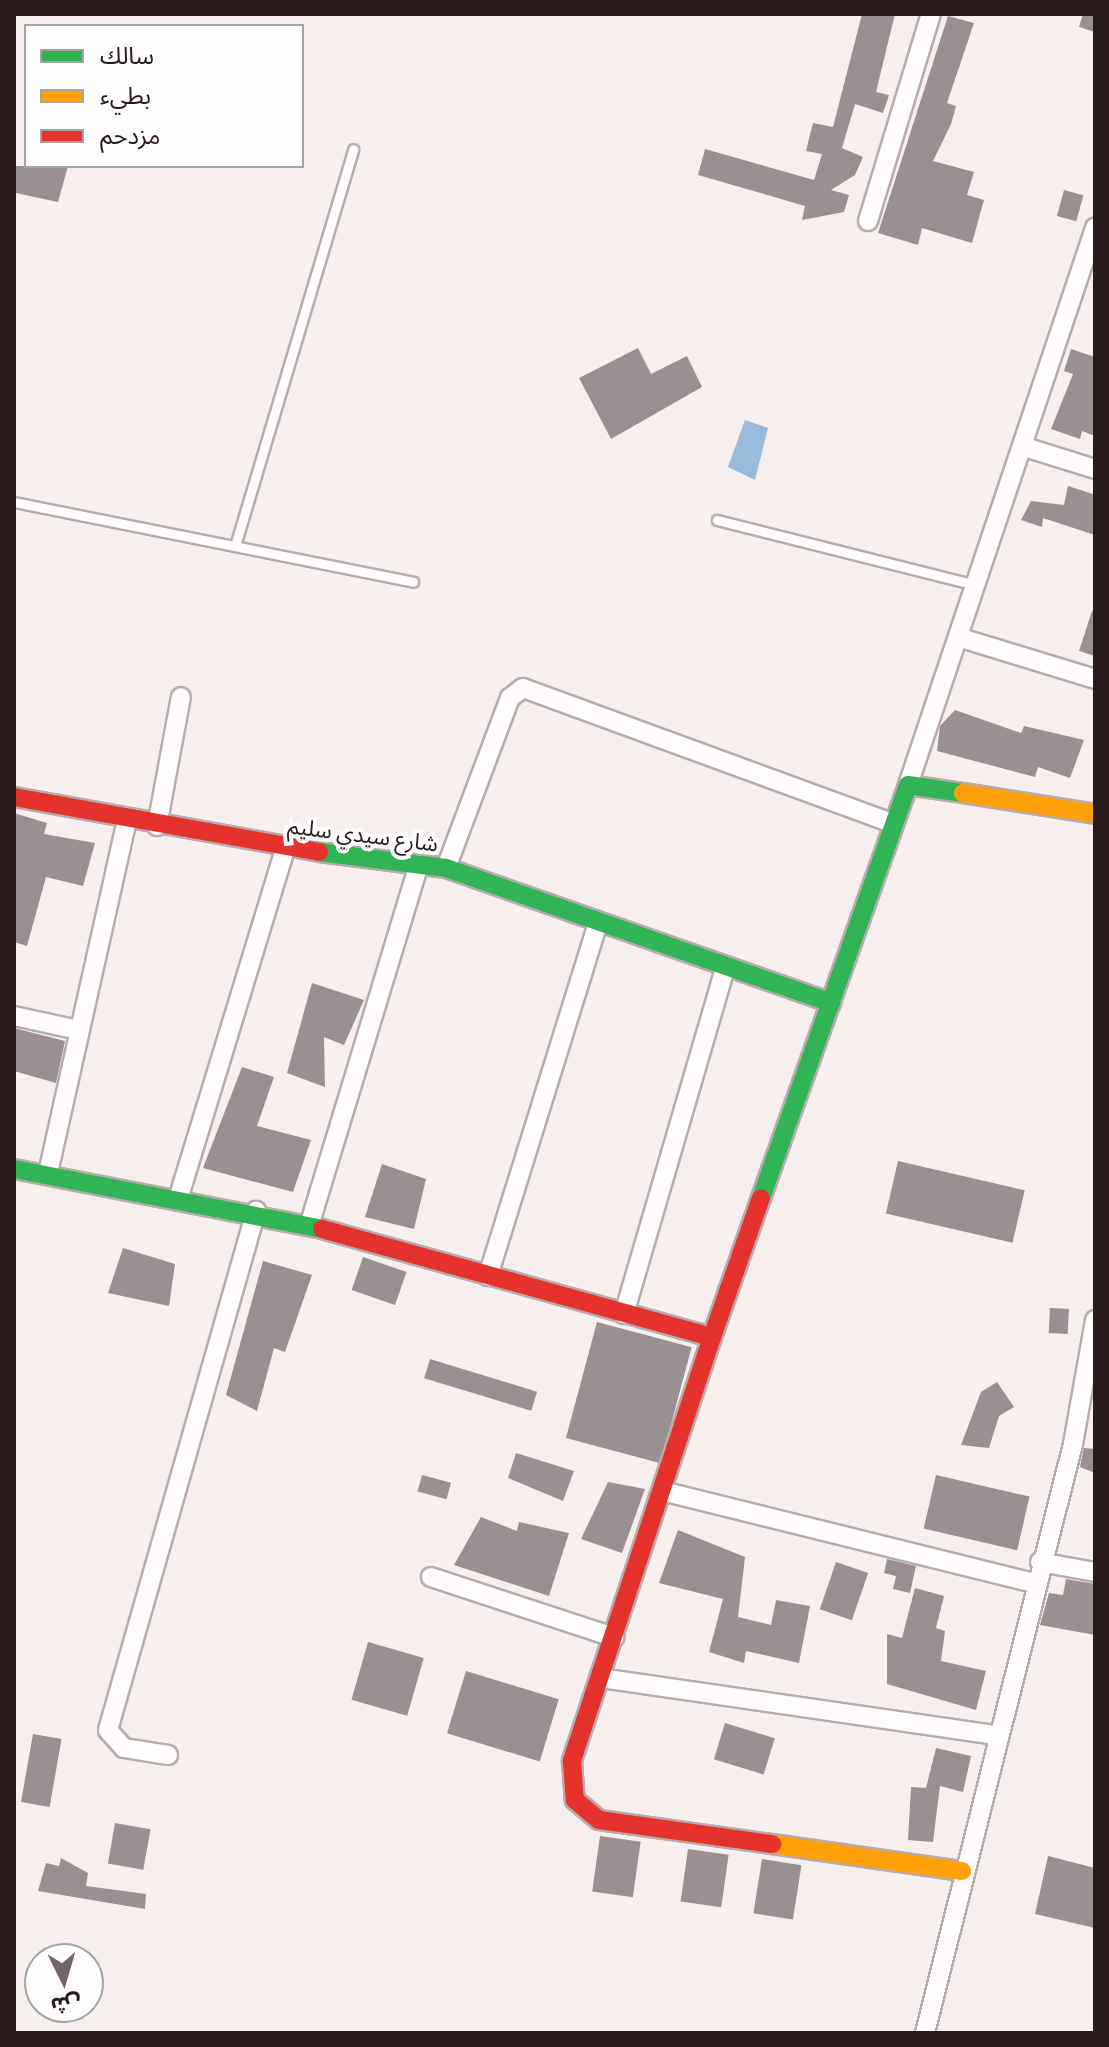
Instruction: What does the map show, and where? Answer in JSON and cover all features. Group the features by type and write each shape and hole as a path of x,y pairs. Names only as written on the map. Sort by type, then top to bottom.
{"street":[{"path":"868,221 931,14"},
{"path":"962,1871 583,1813 570,1785 572,1761 712,1337 979,586 1095,228"},
{"path":"1076,290 1095,296"},
{"path":"1025,447 1095,469"},
{"path":"961,638 1095,679"},
{"path":"446,868 510,698 523,688 894,824"},
{"path":"157,826 181,697"},
{"path":"908,785 1095,814"},
{"name":"شارع سيدي سليم","path":"14,797 285,849 446,868 831,1003"},
{"path":"48,1173 127,820"},
{"path":"179,1196 285,849"},
{"path":"309,1226 419,864"},
{"path":"488,1276 598,923"},
{"path":"624,1314 725,968"},
{"path":"14,1016 79,1030"},
{"path":"14,1169 256,1211 712,1337"},
{"path":"168,1755 124,1748 108,1730 256,1211"},
{"path":"925,2033 962,1871 1040,1562 1095,1320"},
{"path":"662,1491 1034,1583"},
{"path":"1040,1562 1095,1572"},
{"path":"431,1577 614,1637"},
{"path":"600,1678 996,1735"}],"lane":[{"path":"235,546 353,149"},
{"path":"14,502 413,582"},
{"path":"717,520 979,586"}],"water":[{"path":"745,420 768,428 755,480 728,467"}],"building":[{"path":"862,14 895,14 876,92 889,95 883,113 855,104 842,148 863,157 855,175 831,190 849,195 844,212 802,220 805,206 698,175 705,149 814,180 822,154 806,151 813,123 833,127"},
{"path":"1083,14 1095,14 1095,32 1079,27"},
{"path":"948,16 974,23 947,103 956,106 951,124 933,161 974,172 967,195 984,200 972,243 922,228 918,245 878,233"},
{"path":"14,166 67,168 58,202 16,193"},
{"path":"1064,190 1083,195 1076,221 1057,216"},
{"path":"638,348 651,374 687,356 702,387 611,439 579,378"},
{"path":"1071,349 1095,357 1095,436 1082,431 1080,439 1051,429 1073,374 1064,371"},
{"path":"1068,486 1093,494 1095,535 1043,518 1042,527 1021,520 1031,501 1064,505"},
{"path":"1092,611 1095,612 1095,656 1079,651"},
{"path":"955,710 1021,733 1024,726 1084,740 1070,778 1038,767 1035,777 937,751 940,726"},
{"path":"14,813 47,823 44,834 95,843 83,886 46,877 27,946 14,942"},
{"path":"312,983 364,1000 344,1045 324,1037 325,1087 287,1073"},
{"path":"14,1028 65,1041 56,1083 14,1071"},
{"path":"242,1067 274,1077 257,1126 311,1140 293,1192 203,1168"},
{"path":"898,1161 1025,1190 1013,1243 886,1214"},
{"path":"382,1164 426,1179 414,1229 365,1217"},
{"path":"123,1248 175,1264 169,1306 108,1293"},
{"path":"363,1257 406,1272 395,1305 352,1290"},
{"path":"263,1261 312,1275 285,1352 274,1348 257,1411 226,1395"},
{"path":"1050,1308 1069,1309 1068,1334 1049,1333"},
{"path":"597,1322 692,1347 661,1463 566,1438"},
{"path":"430,1359 537,1392 531,1411 424,1378"},
{"path":"997,1382 1014,1407 999,1416 989,1448 961,1445 981,1392"},
{"path":"1084,1448 1095,1449 1095,1473 1080,1467"},
{"path":"516,1453 574,1471 563,1501 508,1478"},
{"path":"422,1475 451,1483 447,1499 418,1491"},
{"path":"936,1475 1030,1497 1017,1550 924,1529"},
{"path":"608,1482 645,1489 622,1553 581,1539"},
{"path":"481,1517 517,1531 519,1522 569,1533 549,1596 454,1565"},
{"path":"678,1530 745,1557 738,1617 771,1625 776,1600 810,1606 799,1663 746,1651 744,1663 709,1652 723,1599 659,1583"},
{"path":"887,1559 916,1566 910,1593 893,1589 896,1576 884,1573"},
{"path":"836,1562 868,1573 852,1620 820,1609"},
{"path":"1066,1579 1095,1584 1095,1635 1040,1625 1049,1593 1063,1595"},
{"path":"915,1588 944,1596 936,1628 945,1631 941,1661 986,1671 976,1710 887,1684 887,1634 902,1638"},
{"path":"368,1642 424,1658 407,1716 351,1700"},
{"path":"466,1671 559,1699 540,1762 447,1733"},
{"path":"725,1723 775,1738 764,1775 714,1759"},
{"path":"33,1734 62,1739 50,1807 21,1802"},
{"path":"936,1748 971,1756 963,1792 940,1786 933,1842 908,1840 911,1787 926,1788"},
{"path":"115,1823 150,1829 143,1870 108,1863"},
{"path":"600,1836 641,1842 633,1897 592,1891"},
{"path":"688,1849 729,1855 721,1907 681,1901"},
{"path":"1048,1856 1095,1868 1095,1928 1035,1914"},
{"path":"61,1858 88,1873 86,1886 146,1894 145,1909 38,1891 46,1863 59,1866"},
{"path":"762,1859 802,1865 793,1920 753,1913"}],"traffic: fast":[{"path":"761,1198 908,785 963,793"},
{"path":"319,852 446,868 831,1003"},
{"path":"14,1169 322,1229"}],"traffic: slow":[{"path":"963,793 1095,814"},
{"path":"772,1844 962,1871"}],"traffic: jam":[{"path":"14,797 319,852"},
{"path":"322,1229 712,1337 761,1198"},
{"path":"712,1337 572,1761 575,1800 599,1820 772,1844"}]}
